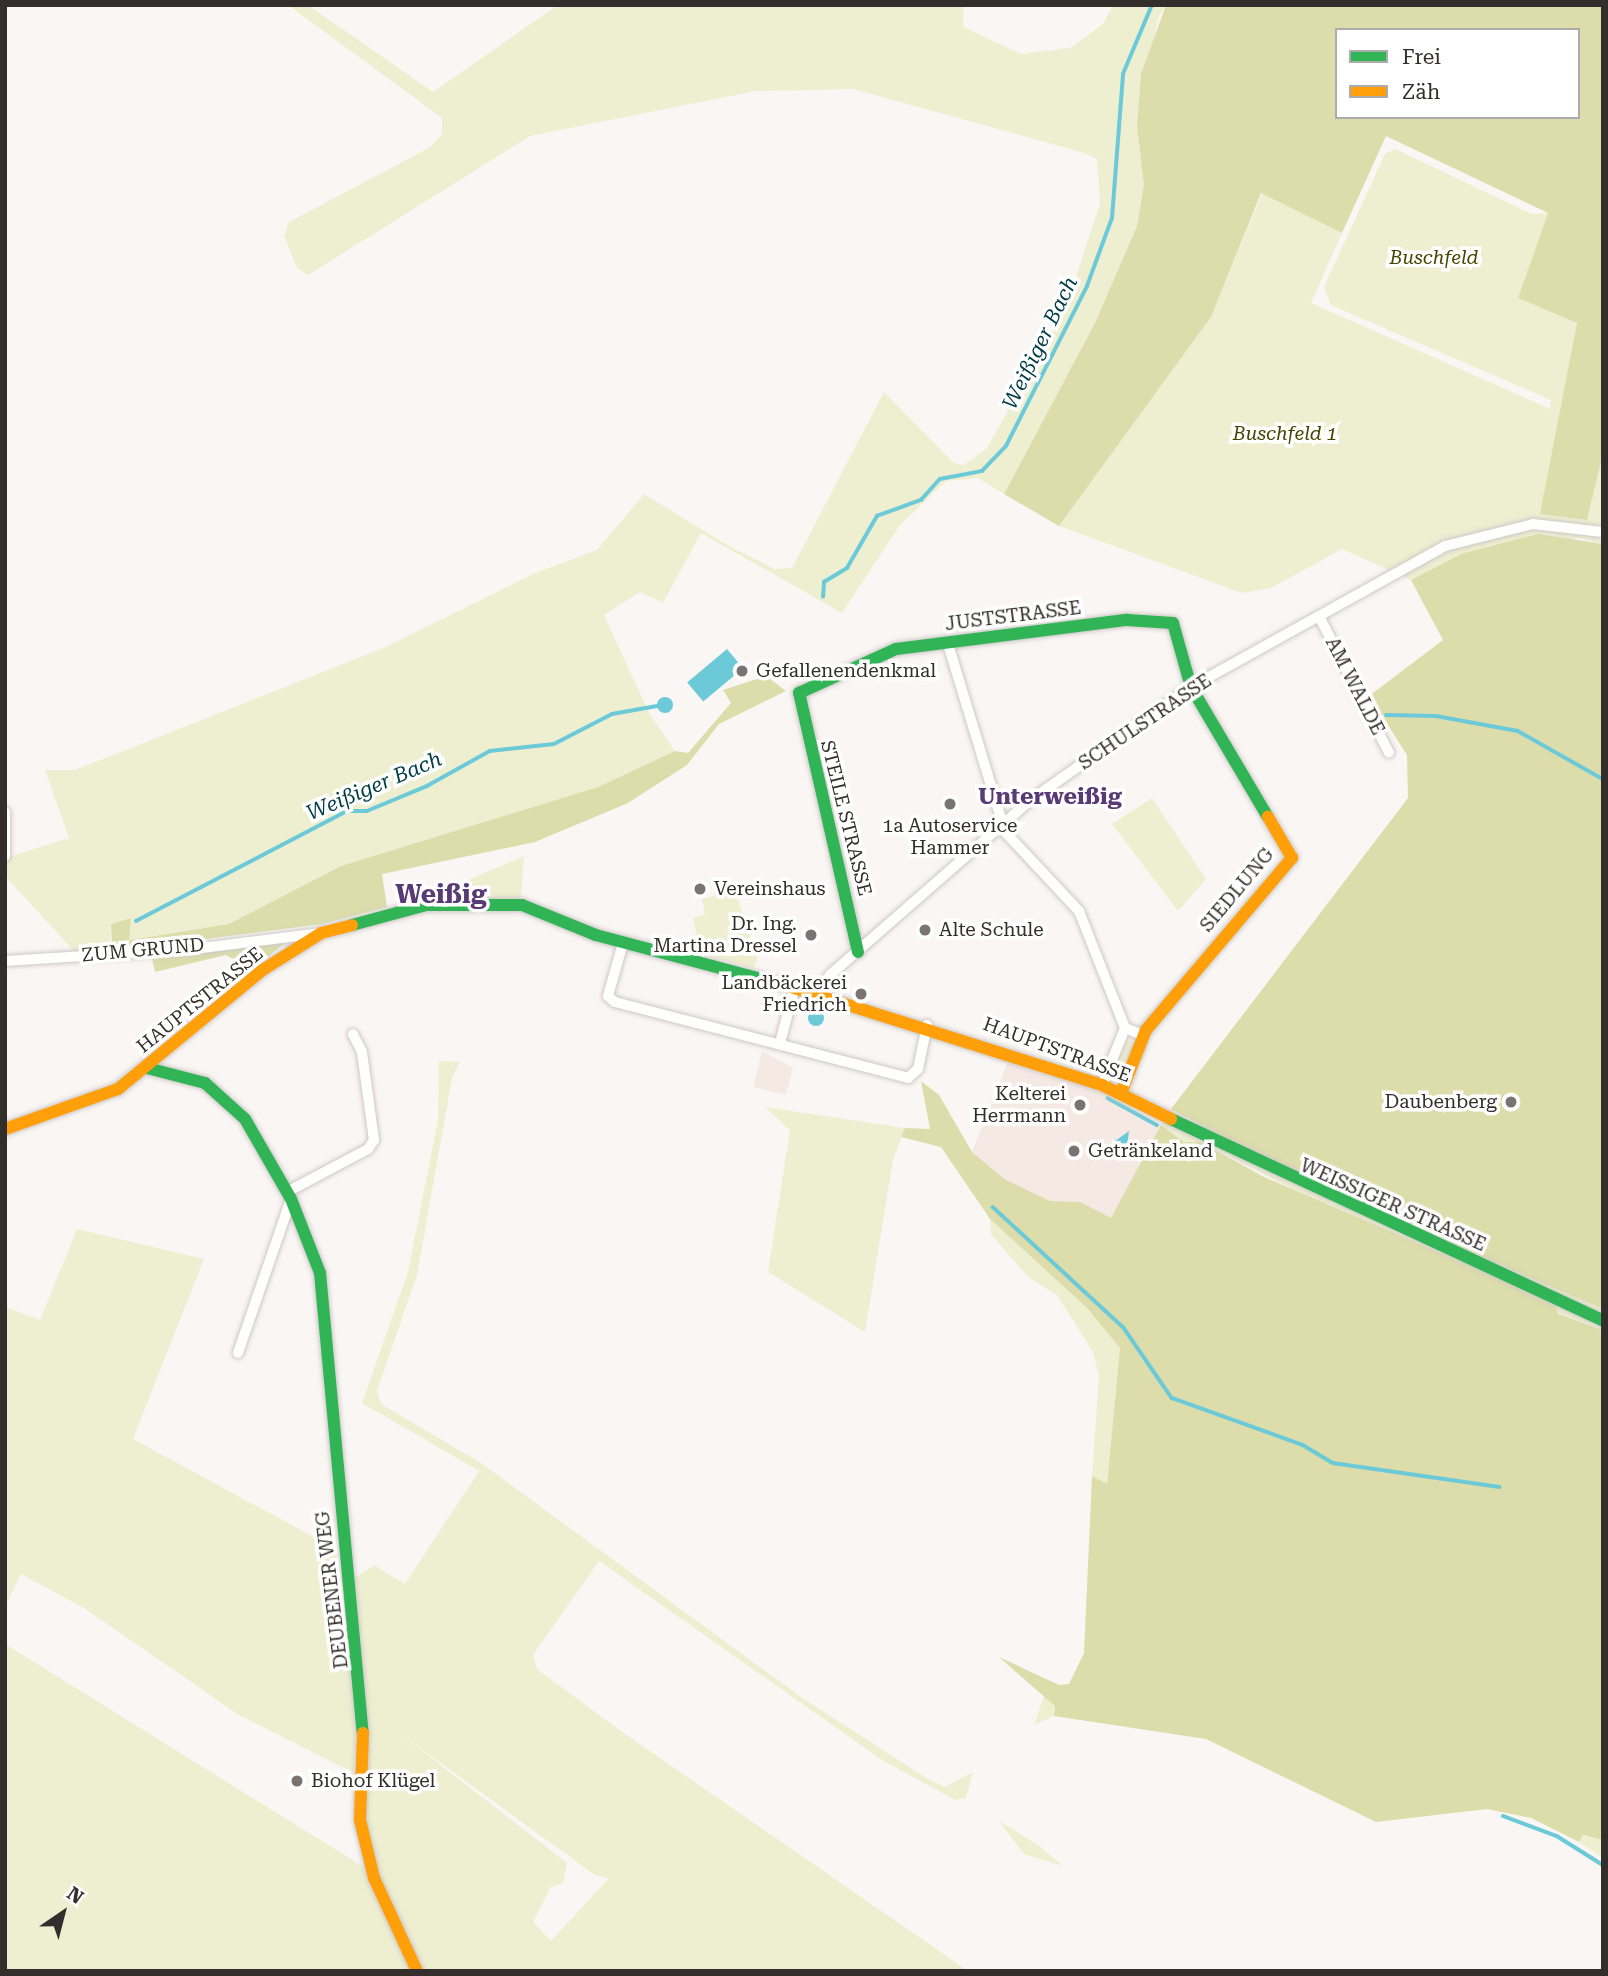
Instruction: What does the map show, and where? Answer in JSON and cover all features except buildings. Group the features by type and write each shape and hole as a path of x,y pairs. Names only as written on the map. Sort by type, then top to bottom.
{"street":[{"name":"SCHULSTRASSE","path":"820,993 830,975 1003,824 1191,687 1321,620 1462,539 1533,524 1603,532"},
{"name":"JUSTSTRASSE","path":"799,693 881,653 1166,620 1178,629 1191,687"},
{"name":"AM WALDE","path":"1321,620 1390,753"},
{"path":"948,644 1003,824 1086,924 1125,1028 1102,1085"},
{"name":"SIEDLUNG","path":"1121,1093 1142,1035 1292,858 1191,687"},
{"name":"STEILE STRASSE","path":"799,693 858,952"},
{"path":"5,812 5,856"},
{"name":"HAUPTSTRASSE","path":"5,1129 98,1099 147,1068 261,971 321,933 426,905 522,905 623,943 795,986 927,1025 1102,1085 1171,1118"},
{"name":"ZUM GRUND","path":"5,961 194,949 321,933"},
{"path":"623,943 611,1000 908,1078 918,1069 927,1025"},
{"path":"780,1043 795,986"},
{"path":"1125,1028 1142,1035"},
{"path":"238,1353 289,1196 368,1149 374,1140 362,1052 353,1034"},
{"name":"DEUBENER WEG","path":"147,1068 205,1083 226,1098 262,1141 289,1196 320,1273 364,1696 360,1820 374,1878 417,1971"},
{"name":"WEISSIGER STRASSE","path":"1171,1118 1333,1200 1603,1320"}],"shaded area":[{"path":"762,1051 793,1068 786,1095 753,1087"},
{"path":"1009,1059 1095,1089 1161,1125 1139,1165 1127,1276 972,1152"}],"green space":[{"path":"288,5 308,5 433,92 558,5 964,5 963,27 1021,54 1070,48 1103,24 1113,5 1166,5 1158,18 1137,127 1144,185 1137,226 1095,323 1004,494 978,478 946,481 900,525 842,613 701,533 663,603 640,592 604,615 649,713 675,751 598,787 341,866 229,924 128,940 130,918 111,924 110,943 75,952 5,876 8,857 69,838 45,770 75,770 386,647 535,573 597,550 644,494 729,546 775,569 792,568 884,392 954,463 964,465 987,448 1065,310 1100,204 1097,159 1081,152 853,89 756,91 530,136 308,275 297,268 284,236 289,222 429,148 442,135 442,118"},
{"path":"1166,5 1603,5 1603,453 1587,520 1540,514 1577,323 1518,298 1548,213 1386,136 1342,233 1261,193 1211,317 1059,526 1004,494 1095,323 1137,226 1144,185 1137,127 1141,74"},
{"name":"Buschfeld 1","path":"1395,149 1532,214 1548,213 1518,298 1577,323 1541,514 1587,520 1603,453 1603,544 1580,538 1461,554 1411,580 1342,549 1271,588 1242,593 1059,526 1211,317 1262,193 1342,233 1311,303 1550,409 1551,400 1331,305 1324,287 1385,154"},
{"path":"1538,534 1603,544 1603,1309 1329,1191 1171,1109 1408,798 1407,755 1369,696 1443,640 1411,580 1461,554"},
{"path":"766,676 786,691 719,724 687,765 628,803 535,842 382,874 387,907 322,924 112,951 111,924 131,918 129,940 229,924 341,866 598,787 675,751 688,753 731,703 723,690"},
{"path":"1152,798 1206,879 1178,911 1112,824"},
{"path":"524,856 521,898 430,900 429,897"},
{"path":"735,890 757,959 754,968 701,954 693,918 705,914 702,899"},
{"path":"286,942 252,970 226,955 155,972 152,959"},
{"path":"1125,1039 1134,1043 1119,1082 1109,1076"},
{"path":"439,1061 460,1062 452,1078 417,1275 377,1391 381,1404 481,1463 801,1697 928,1779 945,1787 973,1772 966,1798 955,1800 882,1760 599,1561 533,1655 537,1669 618,1729 968,1971 421,1971 381,1883 365,1824 355,1578 374,1565 405,1584 479,1471 362,1403 408,1272 438,1120","holes":["402,1735 595,1875 609,1878 551,1941 533,1922 551,1887 563,1883 567,1863"]},
{"path":"921,1081 939,1095 972,1152 1006,1180 1050,1201 1080,1202 1111,1218 1161,1125 1184,1142 1201,1142 1264,1177 1533,1293 1556,1306 1558,1314 1603,1330 1603,1840 1583,1835 1579,1842 1531,1818 1487,1809 1376,1822 1206,1739 1054,1716 1055,1706 999,1657 1059,1685 1069,1684 1084,1653 1092,1476 1107,1484 1120,1348 1088,1309 990,1219 941,1147 901,1137 905,1128 930,1129"},
{"path":"765,1107 905,1128 893,1160 865,1332 768,1272 790,1130"},
{"path":"1171,1109 1379,1212 1603,1309 1603,1329 1557,1314 1491,1276 1337,1212 1201,1142 1184,1142 1161,1125"},
{"path":"990,1219 1088,1309 1120,1348 1107,1485 1092,1476 1099,1376 1093,1352 1057,1295 1028,1277 991,1234"},
{"path":"77,1229 204,1259 133,1439 336,1549 357,1702 354,1773 239,1715 84,1608 21,1574 5,1607 5,1307 40,1320"},
{"path":"5,1644 367,1869 409,1971 5,1971"},
{"path":"1044,1696 1055,1706 1054,1716 1034,1725"},
{"path":"999,1821 1038,1845 1063,1866 1024,1854"},
{"path":"1583,1835 1603,1840 1603,1858 1579,1842"}],"water":[{"path":"727,649 743,668 703,702 687,682"},
{"path":"665,697 673,705 665,713 657,705"},
{"path":"816,1010 822,1012 822,1024 816,1026 810,1024 808,1018 810,1012"},
{"path":"1129,1131 1126,1155 1115,1153 1111,1144"}],"waterway":[{"name":"Weißiger Bach","path":"823,597 824,582 847,568 877,516 921,500 940,479 982,471 1006,446 1087,286 1112,218 1123,74 1152,5"},
{"name":"Weißiger Bach","path":"136,921 347,811 367,811 427,786 490,751 554,744 612,714 658,706"},
{"path":"1386,715 1436,716 1518,731 1603,779"},
{"path":"1108,1098 1157,1125"},
{"path":"1177,1146 1180,1150"},
{"path":"993,1207 1124,1328 1172,1398 1303,1445 1333,1463 1499,1487"},
{"path":"344,1566 346,1585"},
{"path":"1503,1816 1557,1836 1603,1865"}],"traffic: fast":[{"path":"858,952 799,693 896,649 1127,620 1173,623 1191,687 1268,817"},
{"path":"352,925 426,905 522,905 596,935 791,987"},
{"path":"147,1068 205,1083 245,1119 291,1199 320,1273 363,1733"},
{"path":"1171,1119 1603,1320"}],"traffic: slow":[{"path":"1121,1093 1146,1030 1292,858 1268,817"},
{"path":"5,1129 118,1089 261,971 321,933 352,925"},
{"path":"791,987 1102,1085 1171,1119"},
{"path":"363,1733 360,1820 374,1878 417,1971"}],"place":[{"name":"Gefallenendenkmal","path":"742,671"},
{"name":"1a Autoservice Hammer","path":"950,804"},
{"name":"Vereinshaus","path":"700,889"},
{"name":"Alte Schule","path":"925,930"},
{"name":"Dr. Ing. Martina Dressel","path":"811,935"},
{"name":"Landbäckerei Friedrich","path":"861,994"},
{"name":"Daubenberg","path":"1511,1102"},
{"name":"Kelterei Herrmann","path":"1080,1105"},
{"name":"Getränkeland","path":"1074,1151"},
{"name":"Biohof Klügel","path":"297,1781"}],"district":[{"name":"Unterweißig","path":"1050,797"},
{"name":"Weißig","path":"441,895"}],"park label":[{"name":"Buschfeld","path":"1434,258"}]}
